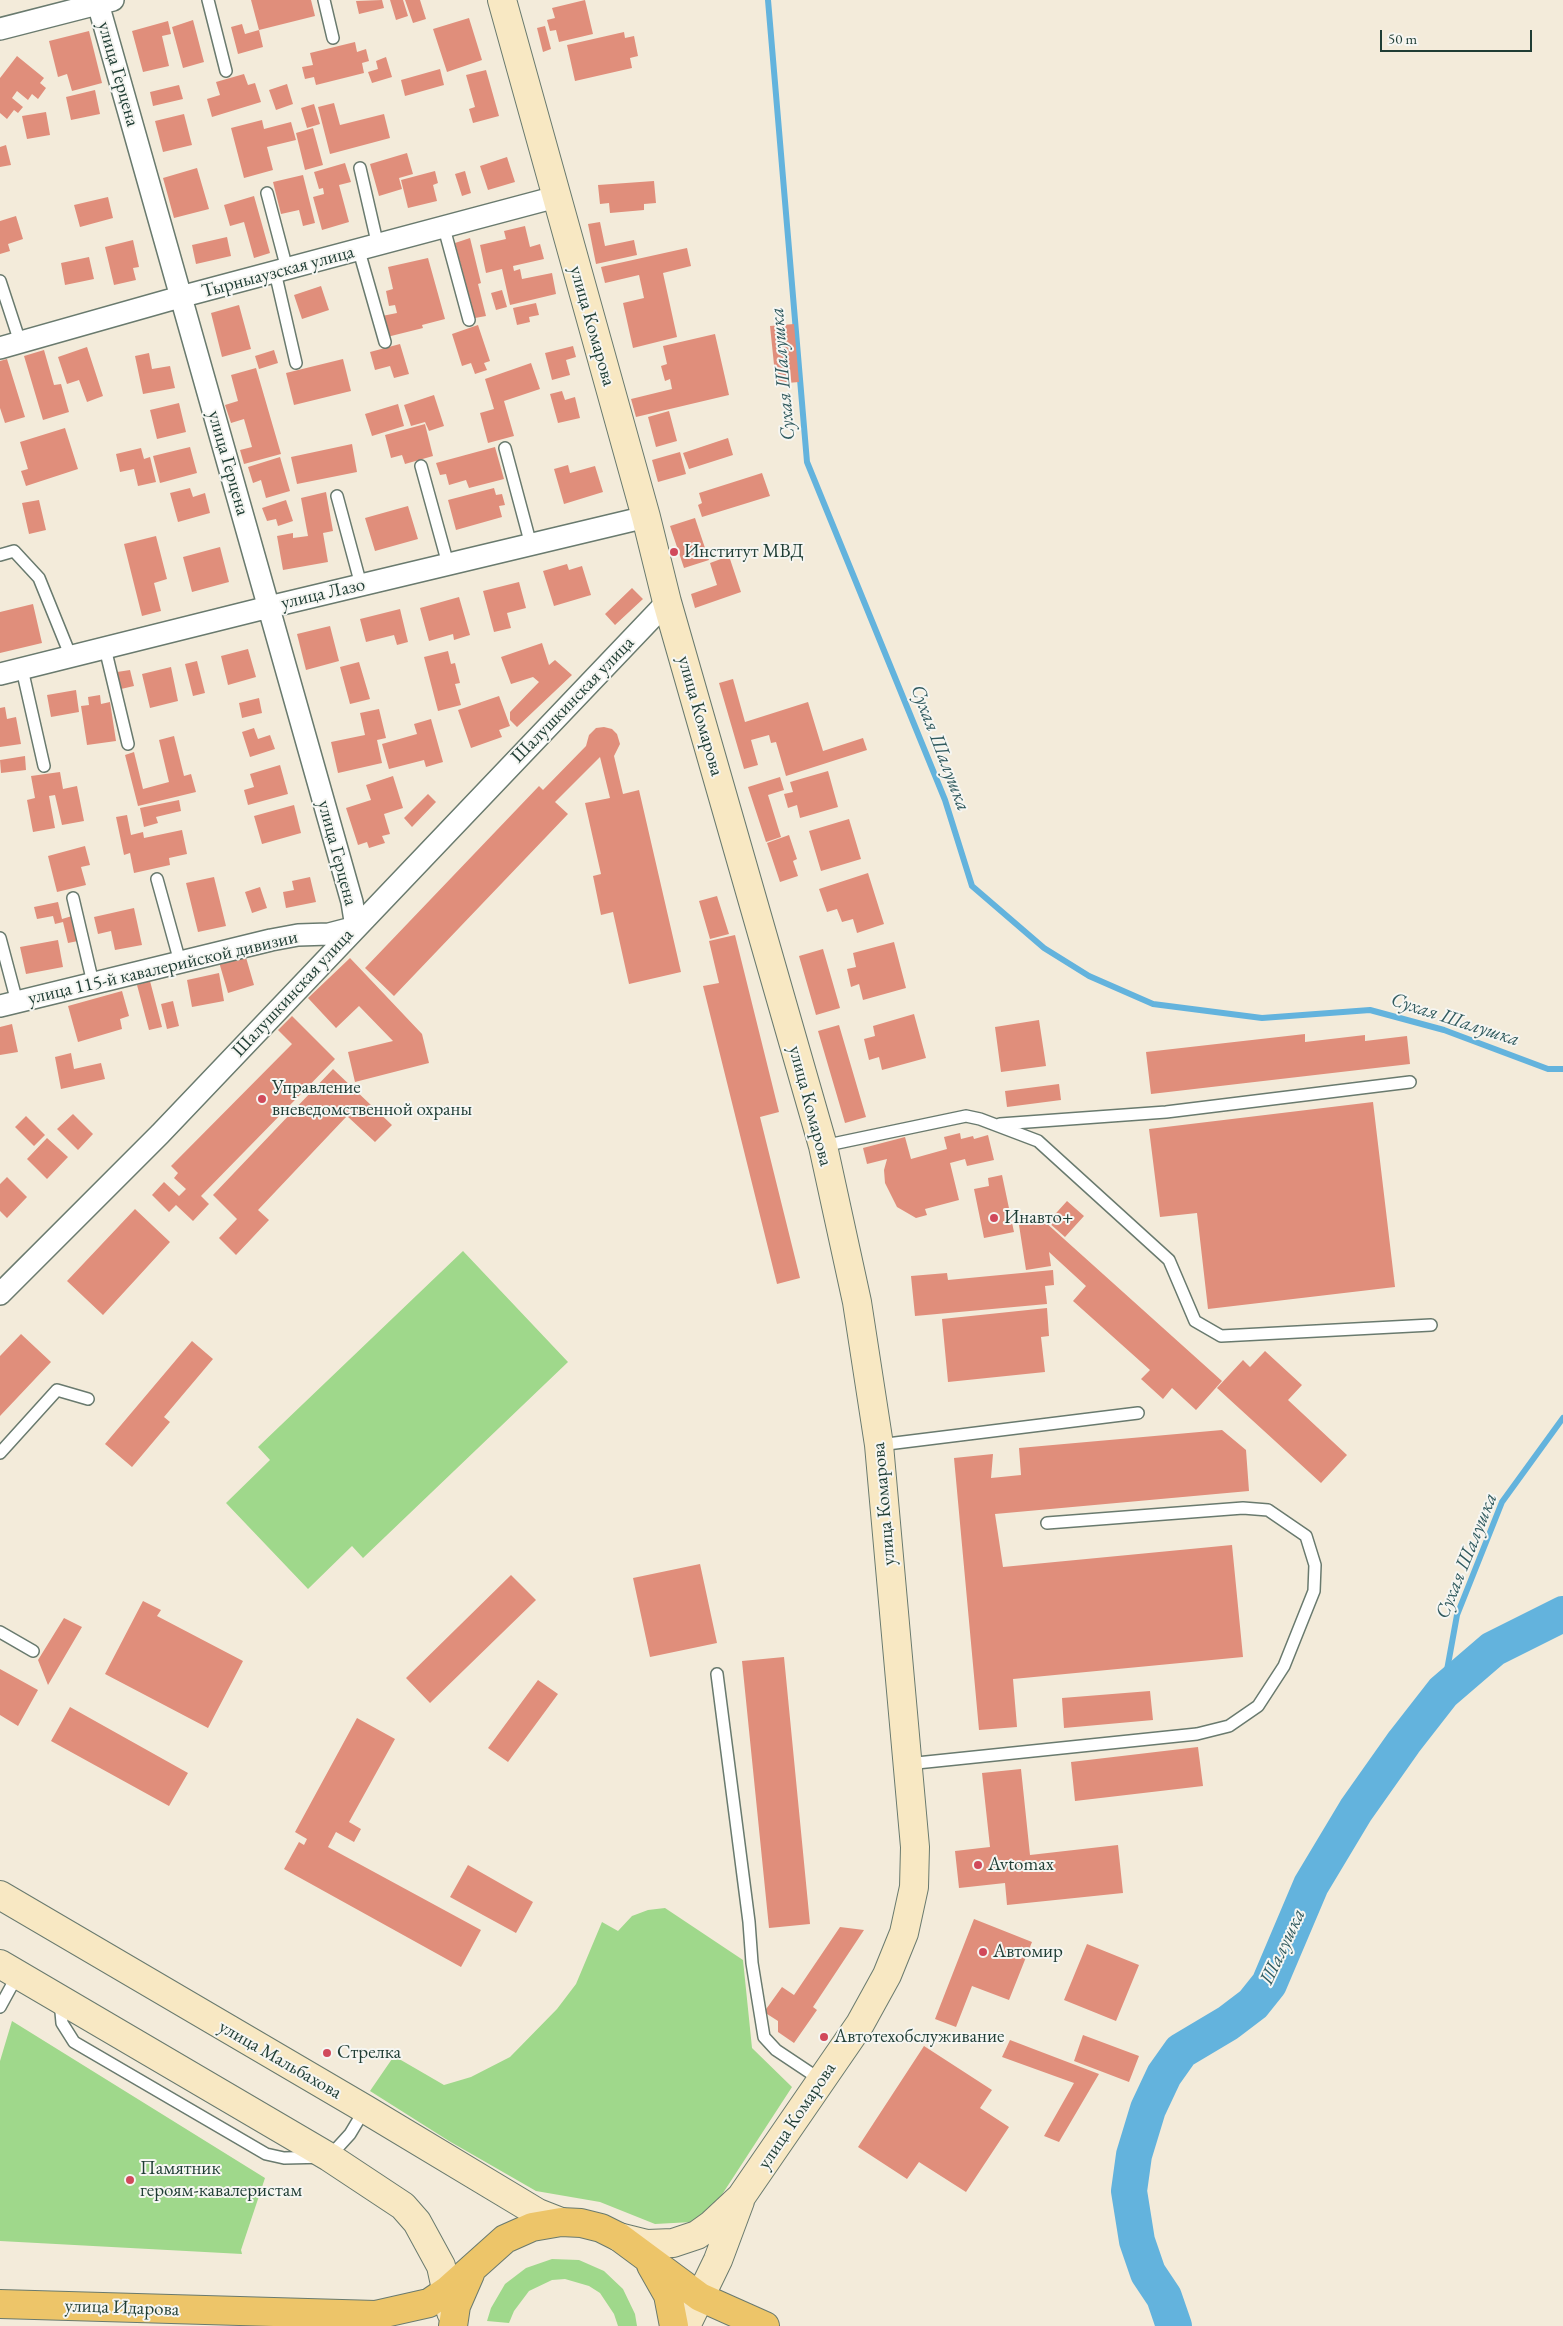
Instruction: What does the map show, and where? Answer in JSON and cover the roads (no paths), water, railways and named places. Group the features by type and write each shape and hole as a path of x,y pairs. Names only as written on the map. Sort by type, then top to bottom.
{"main road":[{"name":"улица Комарова","path":"502,0 646,517 667,602 823,1146 857,1302 879,1445 915,1847 914,1887 904,1933 887,1975 860,2024 741,2197"},
{"name":"улица Мальбахова","path":"0,1895 365,2109 538,2213 561,2222"},
{"path":"9,1969 329,2158 403,2206 417,2222 441,2266 448,2290 453,2326"},
{"path":"628,2243 672,2243 696,2234 711,2225 741,2197"},
{"path":"686,2326 718,2260 741,2197"},
{"path":"453,2326 462,2289 483,2257 505,2239 532,2227 561,2222 581,2223 601,2228 628,2243 700,2297 765,2326"},
{"path":"628,2243 655,2270 668,2295 674,2326"},
{"name":"улица Идарова","path":"0,2304 376,2315 429,2304 448,2290 483,2257"}],"street":[{"path":"0,30 103,1"},
{"name":"улица Герцена","path":"103,1 180,297 352,902 356,927"},
{"name":"Тырныаузская улица","path":"0,348 180,297 556,197"},
{"name":"улица Лазо","path":"0,674 268,607 646,517"},
{"name":"Шалушкинская улица","path":"0,1294 160,1134 667,602"},
{"name":"улица 115-й кавалерийской дивизии","path":"8,1004 271,940 298,935 329,934 356,927"}],"lane":[{"path":"208,0 226,71"},
{"path":"324,0 333,38"},
{"path":"360,168 368,248 385,342"},
{"path":"267,193 296,363"},
{"path":"444,228 469,320"},
{"path":"0,281 20,342"},
{"path":"505,448 531,545"},
{"path":"420,466 448,564"},
{"path":"337,496 361,585"},
{"path":"0,555 14,551 39,578 70,657"},
{"path":"105,648 128,744"},
{"path":"22,669 44,766"},
{"path":"157,879 180,962"},
{"path":"72,898 93,983"},
{"path":"0,938 8,1004"},
{"path":"996,1124 1166,1112 1410,1082"},
{"path":"823,1146 966,1116 996,1124 1038,1141 1169,1260 1195,1321 1221,1336 1431,1325"},
{"path":"0,1452 57,1390 88,1399"},
{"path":"879,1445 1138,1413"},
{"path":"908,1764 1197,1734 1229,1726 1258,1706 1284,1666 1314,1590 1315,1565 1306,1536 1268,1510 1243,1508 1047,1524"},
{"path":"0,1632 33,1651"},
{"path":"717,1674 749,1922 752,1963 764,2036 776,2050 821,2080"},
{"path":"0,2008 9,1969"},
{"path":"329,2158 350,2134 365,2109"}],"waterway":[{"name":"Сухая Шалушка","path":"768,0 807,462 945,800 972,886 1044,948 1089,976 1153,1004 1262,1018 1370,1010 1444,1030 1548,1069 1563,1069"},
{"name":"Сухая Шалушка","path":"1443,1692 1457,1615 1502,1502 1563,1418"},
{"name":"Шалушка","path":"1174,2326 1164,2297 1148,2273 1137,2241 1129,2191 1134,2155 1148,2109 1164,2075 1181,2051 1228,2023 1253,2004 1269,1984 1311,1885 1356,1810 1404,1742 1443,1692 1493,1649 1563,1614"}],"place":[{"name":"Институт МВД","path":"674,552"},
{"name":"Управление вневедомственной охраны","path":"262,1099"},
{"name":"Инавто+","path":"994,1218"},
{"name":"Avtomax","path":"978,1865"},
{"name":"Автомир","path":"983,1952"},
{"name":"Автотехобслуживание","path":"824,2037"},
{"name":"Стрелка","path":"327,2053"},
{"name":"Памятник героям-кавалеристам","path":"130,2180"}]}
